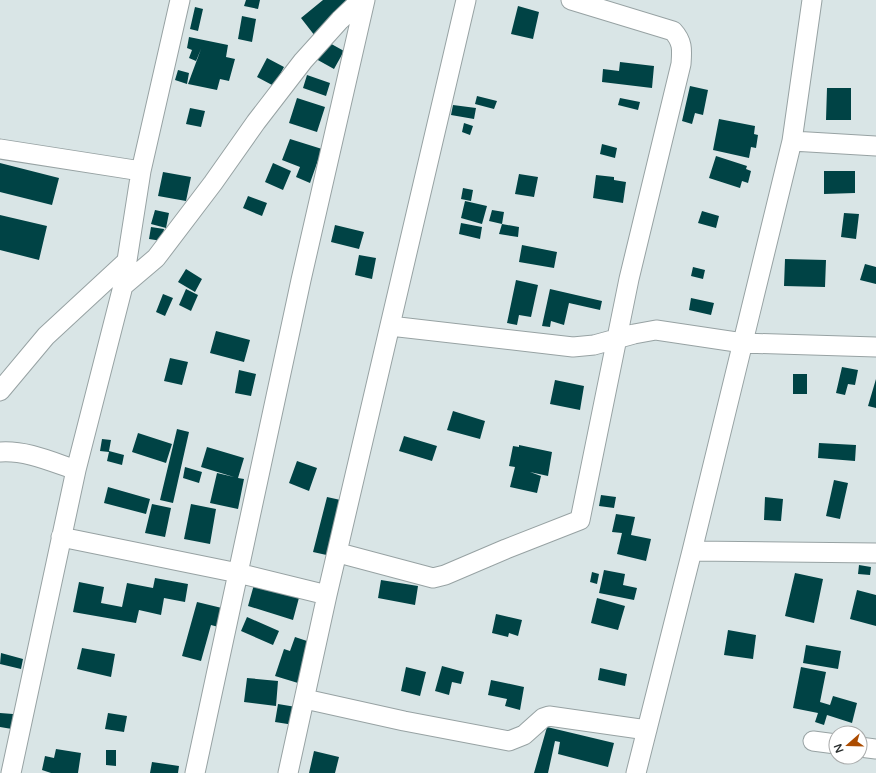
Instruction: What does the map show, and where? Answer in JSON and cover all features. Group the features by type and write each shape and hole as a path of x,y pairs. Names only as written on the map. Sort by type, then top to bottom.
{"street":[{"path":"11,773 76,470 122,286 141,171 180,0"},
{"path":"122,286 156,258 213,183 256,122 304,61 340,20 361,0"},
{"path":"195,773 301,280 365,0"},
{"path":"288,773 306,699 327,595 466,0"},
{"path":"338,553 433,578 445,575 580,520 629,279 681,64 682,46 679,38 673,31 571,0"},
{"path":"636,773 792,141 812,0"},
{"path":"792,141 876,146"},
{"path":"0,149 141,171"},
{"path":"0,391 46,336 126,262"},
{"path":"390,326 573,347 594,345 656,330 743,343 876,347"},
{"path":"0,452 10,451 40,458 76,470"},
{"path":"61,537 238,573 327,595"},
{"path":"692,551 876,553"},
{"path":"306,699 404,722 509,741 524,735 543,718 549,716 647,730"},
{"path":"813,741 828,743"}],"building":[{"path":"246,0 260,0 258,9 244,6"},
{"path":"323,0 353,0 315,36 301,18"},
{"path":"518,6 539,12 533,39 511,34"},
{"path":"195,7 203,9 198,31 190,29"},
{"path":"242,16 256,19 252,42 238,39"},
{"path":"189,37 228,45 226,57 235,59 229,81 220,79 217,90 188,84 201,49 196,61 189,58 192,50 187,48"},
{"path":"326,41 344,51 334,69 316,59"},
{"path":"267,58 284,67 274,86 257,77"},
{"path":"620,62 654,66 652,88 602,82 603,69 619,71"},
{"path":"178,70 189,73 187,84 175,80"},
{"path":"307,75 330,83 326,96 303,88"},
{"path":"690,86 708,90 703,115 695,113 692,124 682,121"},
{"path":"827,88 851,88 851,120 826,120"},
{"path":"477,96 497,101 494,109 475,104"},
{"path":"297,98 325,107 317,132 289,123"},
{"path":"620,98 640,102 638,110 618,105"},
{"path":"453,105 476,108 474,119 451,115"},
{"path":"190,108 205,111 201,127 186,124"},
{"path":"719,119 755,126 754,134 758,135 756,148 751,147 749,158 713,150"},
{"path":"464,123 473,126 470,135 462,132"},
{"path":"290,139 322,149 310,183 296,177 300,167 282,160"},
{"path":"602,144 617,148 615,158 600,154"},
{"path":"716,156 747,166 746,169 751,171 748,183 742,181 740,188 709,178"},
{"path":"0,163 59,178 52,205 0,192"},
{"path":"273,163 291,171 283,190 265,182"},
{"path":"824,171 855,171 855,193 824,194"},
{"path":"163,172 191,177 186,201 158,196"},
{"path":"519,174 538,177 534,197 515,194"},
{"path":"596,175 614,177 614,180 626,182 623,203 593,198"},
{"path":"463,188 473,190 471,201 461,199"},
{"path":"248,196 267,203 262,216 243,208"},
{"path":"465,201 487,206 482,224 461,218"},
{"path":"155,210 169,213 166,228 151,224"},
{"path":"492,210 504,212 502,224 489,221"},
{"path":"702,211 719,216 716,228 698,223"},
{"path":"844,213 859,214 856,239 841,237"},
{"path":"0,215 47,226 39,260 0,250"},
{"path":"461,223 482,227 480,239 459,234"},
{"path":"502,224 519,227 518,237 499,234"},
{"path":"335,225 364,232 359,249 331,242"},
{"path":"151,227 164,229 162,241 149,239"},
{"path":"522,245 557,252 554,268 519,262"},
{"path":"359,255 376,258 372,279 355,275"},
{"path":"785,259 826,260 825,287 784,286"},
{"path":"865,264 876,267 876,284 860,280"},
{"path":"693,267 705,270 703,279 691,276"},
{"path":"186,269 202,279 195,292 178,282"},
{"path":"516,280 538,285 531,317 519,315 517,325 507,323"},
{"path":"186,289 198,295 191,311 179,305"},
{"path":"550,289 602,301 600,310 569,303 564,325 551,321 550,327 542,326"},
{"path":"163,294 173,298 165,316 156,312"},
{"path":"691,298 714,303 711,315 689,310"},
{"path":"216,331 250,340 244,362 210,353"},
{"path":"170,358 188,362 182,385 164,381"},
{"path":"842,367 858,370 855,385 848,384 845,395 836,393"},
{"path":"239,370 256,374 251,396 235,393"},
{"path":"793,374 807,374 807,394 793,394"},
{"path":"876,379 876,408 868,406"},
{"path":"555,380 584,386 580,410 550,404"},
{"path":"453,411 485,421 480,439 447,430"},
{"path":"177,429 189,432 173,503 160,500"},
{"path":"138,433 172,444 166,463 132,452"},
{"path":"404,436 437,446 432,461 399,451"},
{"path":"102,439 111,440 109,451 124,455 122,465 107,461 109,452 100,451"},
{"path":"819,443 856,445 855,461 818,458"},
{"path":"519,445 552,452 548,476 530,472 541,476 537,493 510,487 515,467 509,466 513,446 519,447"},
{"path":"207,447 244,458 238,478 244,479 238,509 210,503 217,473 234,477 201,467"},
{"path":"297,461 317,468 309,491 289,483"},
{"path":"185,467 202,472 199,483 183,478"},
{"path":"834,480 848,483 840,519 826,516"},
{"path":"108,487 150,499 146,514 104,503"},
{"path":"601,495 616,497 614,508 599,506"},
{"path":"327,497 345,501 331,556 313,552"},
{"path":"765,497 783,499 781,521 764,520"},
{"path":"152,504 171,508 165,537 145,533"},
{"path":"191,504 216,509 210,544 184,539"},
{"path":"616,514 635,517 631,535 651,539 646,561 617,554 622,533 612,532"},
{"path":"859,565 871,567 870,575 858,574"},
{"path":"604,570 625,574 623,585 637,588 634,600 599,593"},
{"path":"592,572 599,574 597,584 590,582"},
{"path":"795,573 823,579 814,623 785,616"},
{"path":"155,578 188,584 185,602 164,598 161,615 139,610 136,623 73,612 79,582 104,587 101,603 122,607 127,583 153,588"},
{"path":"381,580 418,586 415,605 378,598"},
{"path":"255,581 300,594 293,620 248,606"},
{"path":"857,590 876,595 876,626 850,619"},
{"path":"597,598 625,606 618,630 591,623"},
{"path":"197,602 226,609 222,628 211,625 201,661 182,656"},
{"path":"496,614 522,620 518,636 509,633 508,637 492,633"},
{"path":"247,617 279,631 273,645 241,631"},
{"path":"728,630 756,635 753,659 724,655"},
{"path":"295,637 310,642 298,683 275,676 284,649 290,651"},
{"path":"806,645 841,651 838,669 803,663"},
{"path":"82,648 115,654 111,677 77,669"},
{"path":"1,653 23,659 21,669 0,664"},
{"path":"442,666 464,672 461,684 452,682 449,695 435,691"},
{"path":"406,667 426,672 420,696 401,691"},
{"path":"801,667 826,672 820,702 830,705 833,696 857,703 852,723 827,715 824,725 815,722 818,713 793,708"},
{"path":"600,668 627,674 625,686 598,680"},
{"path":"247,678 278,681 276,706 244,702"},
{"path":"491,680 524,687 520,710 505,706 507,699 488,695"},
{"path":"278,704 296,707 294,725 275,722"},
{"path":"0,713 13,714 12,729 0,727"},
{"path":"108,713 127,716 124,732 105,729"},
{"path":"547,727 614,743 608,767 558,754 560,742 555,741 548,773 534,773"},
{"path":"56,749 81,753 78,773 51,773 42,770 45,756 54,758"},
{"path":"106,750 116,750 116,766 106,765"},
{"path":"314,751 339,757 335,773 309,773"},
{"path":"152,762 179,766 178,773 150,773"}]}
